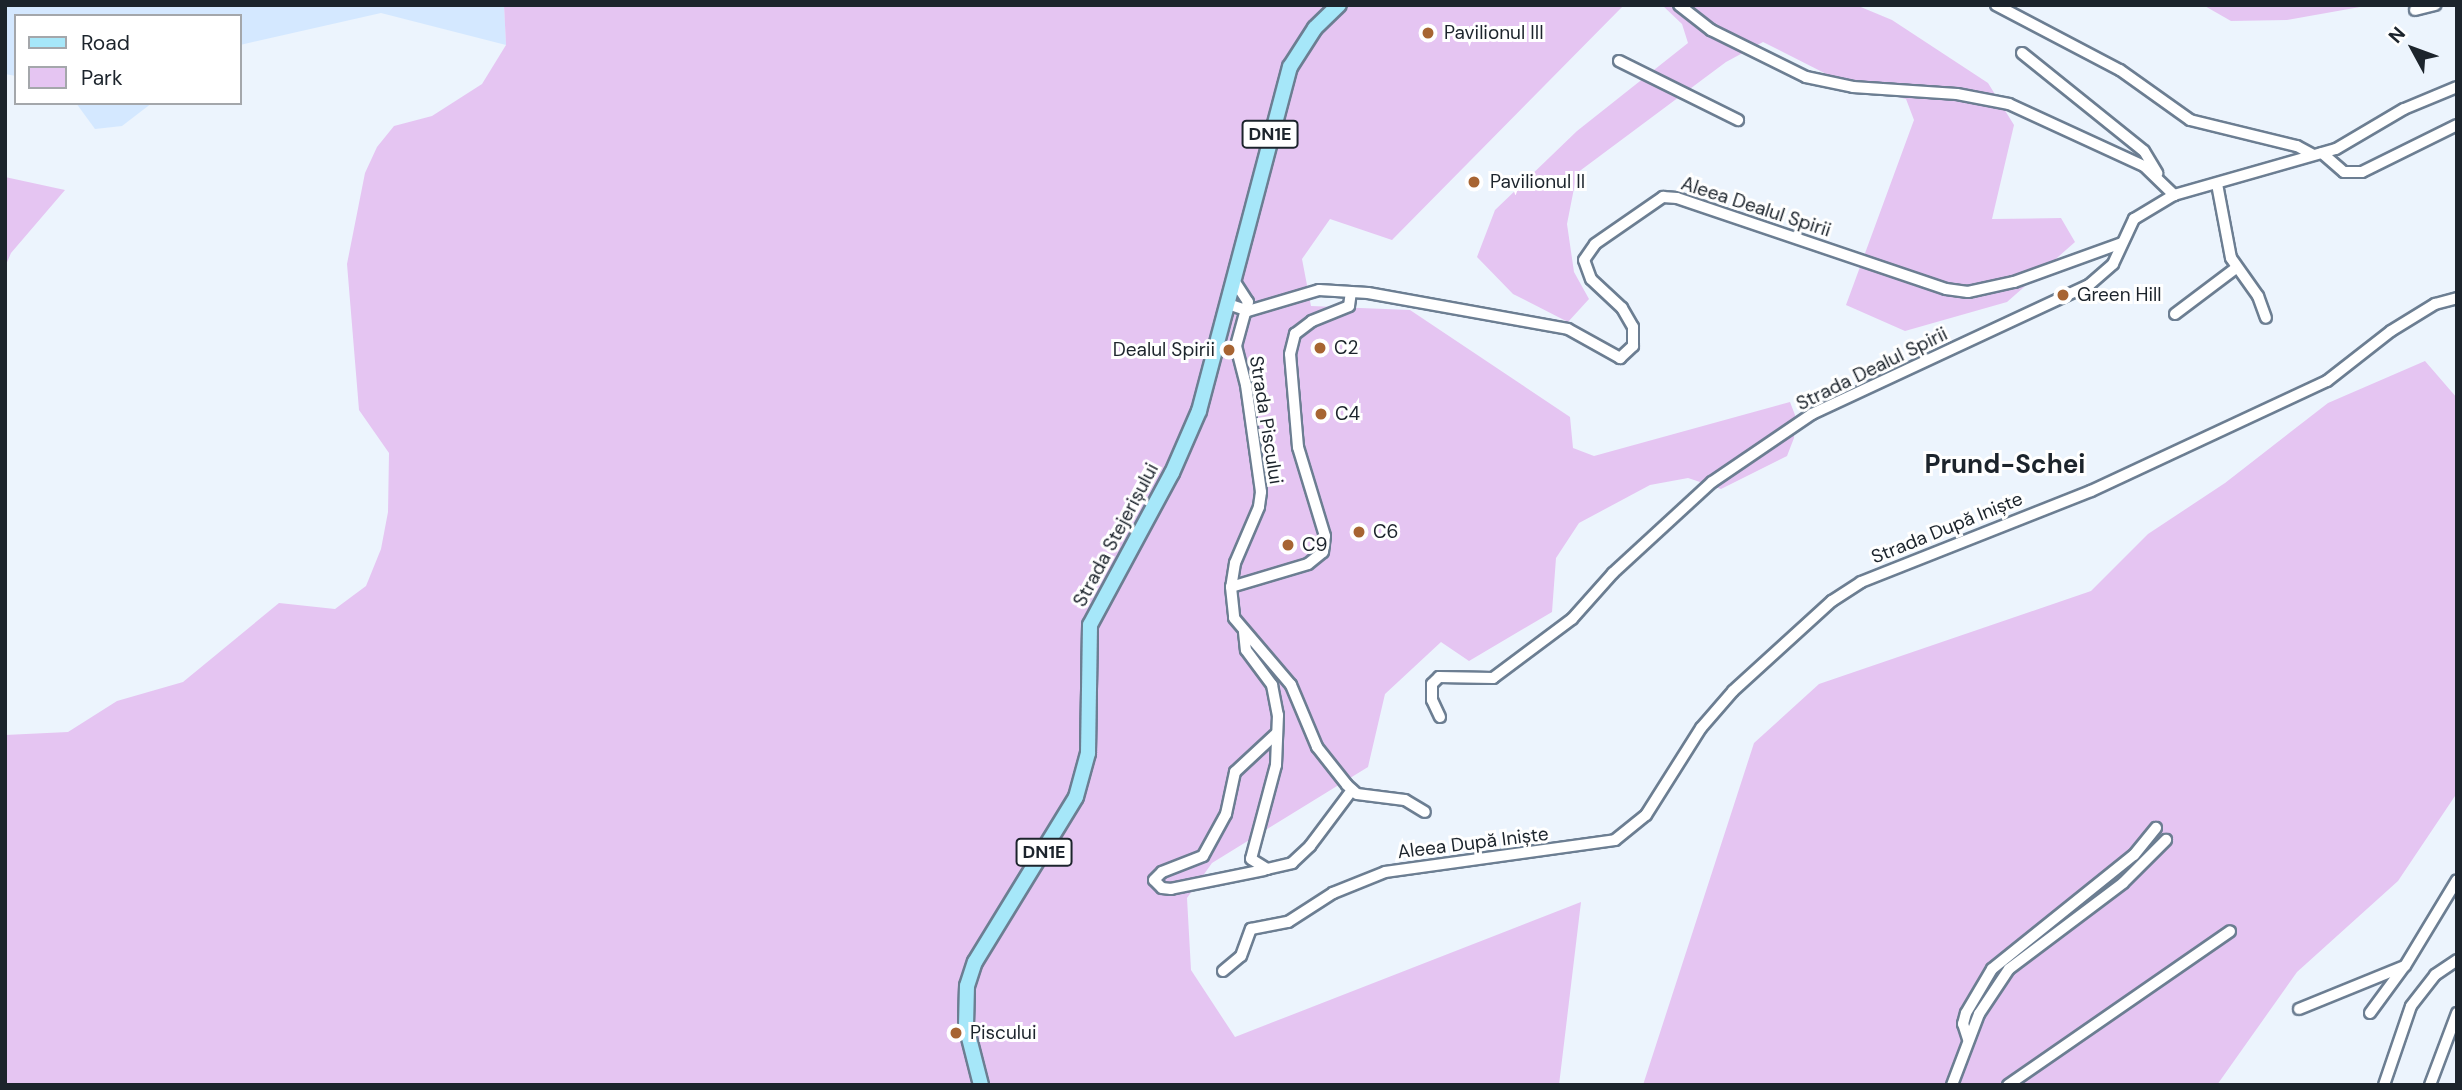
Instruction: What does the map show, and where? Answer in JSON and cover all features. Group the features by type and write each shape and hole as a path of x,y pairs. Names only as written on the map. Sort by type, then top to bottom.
{"main road":[{"name":"Strada Stejerișului","path":"981,1085 966,1026 967,986 988,937 1076,797 1088,753 1090,625 1187,442 1228,304 1290,67 1315,28 1339,5"}],"street":[{"path":"1679,5 1711,30 1806,77 1853,88 1957,94 2010,104 2133,160 2160,180 2174,195"},
{"path":"1996,5 2120,70 2190,120 2297,146 2318,154 2344,172 2362,172 2457,125"},
{"path":"2415,10 2435,5"},
{"path":"2022,53 2144,151 2160,180"},
{"path":"1619,61 1738,120"},
{"name":"Strada Dealul Spirii","path":"1440,717 1432,700 1432,684 1439,677 1493,678 1572,619 1614,573 1728,471 1812,414 2089,285 2113,264 2134,219 2174,195 2318,154 2403,109 2457,87"},
{"path":"2217,184 2236,268 2258,296 2266,318"},
{"name":"Aleea Dealul Spirii","path":"1248,311 1291,295 1319,290 1351,292 1568,329 1620,358 1633,346 1633,327 1622,307 1591,279 1584,260 1595,244 1663,197 1677,198 1946,289 1968,292 2014,282 2122,243"},
{"path":"2175,314 2236,268"},
{"path":"1228,304 1248,311 1248,302 1233,279"},
{"path":"1231,587 1308,564 1323,552 1325,536 1298,447 1290,354 1295,334 1312,321 1349,306 1351,292"},
{"name":"Strada După Iniște","path":"1660,793 1701,728 1733,691 1832,601 1861,582 2091,491 2327,381 2391,331 2435,304 2457,298"},
{"name":"Strada Piscului","path":"1248,311 1236,346 1261,492 1231,587 1234,618 1291,685 1317,747 1352,790"},
{"path":"1244,632 1246,650 1276,697 1276,765 1251,859 1268,869"},
{"path":"1277,733 1235,772 1226,814 1203,856 1162,872 1154,880 1162,888 1292,863 1310,846 1352,790 1405,800 1425,812"},
{"name":"Aleea După Iniște","path":"1223,971 1241,956 1251,929 1288,922 1355,883 1415,866 1600,845 1632,830 1660,793"},
{"path":"1968,1040 1963,1024 1969,1006 1999,962 2128,861 2157,828"},
{"path":"1952,1085 1986,1000 2010,969 2131,877 2166,840"},
{"path":"2370,1013 2405,966 2457,880"},
{"path":"2008,1085 2230,931"},
{"path":"2384,1085 2410,1006 2435,975 2457,960"},
{"path":"2299,1009 2405,966"},
{"path":"2430,1085 2457,1013"}],"shaded area":[{"path":"5,5 504,5 506,45 381,13 242,45 242,14 14,14 14,76 5,74"},
{"path":"77,105 149,105 122,126 95,129"}],"green space":[{"path":"504,5 1624,5 1392,240 1330,219 1302,259 1311,306 1410,310 1570,417 1573,448 1594,456 1790,402 1795,415 1794,438 1787,456 1721,489 1688,478 1650,485 1579,523 1556,558 1552,612 1469,661 1441,642 1385,694 1368,767 1212,863 1187,898 1191,970 1235,1037 1581,902 1559,1085 5,1085 5,735 68,732 117,701 183,682 279,603 335,609 366,586 381,549 388,512 389,453 359,410 347,264 365,173 377,147 394,126 432,116 482,84 506,45"},
{"path":"1662,5 1856,5 1892,20 1988,83 2014,125 1992,219 2061,218 2075,242 2007,302 1905,331 1846,305 1914,120 1906,99 1846,84 1763,42 1726,62 1577,173 1567,224 1574,272 1589,299 1568,322 1513,294 1477,257 1495,210 1577,131 1688,43 1682,24"},
{"path":"2203,5 2360,7 2287,20 2231,21"},
{"path":"5,177 65,190 11,253 5,267"},
{"path":"2425,361 2457,398 2457,793 2398,881 2297,972 2217,1085 1643,1085 1754,743 1819,684 2091,591 2148,534 2225,483 2328,403"}],"place":[{"name":"Pavilionul III","path":"1428,33"},
{"name":"Pavilionul II","path":"1474,182"},
{"name":"Green Hill","path":"2063,295"},
{"name":"C2","path":"1320,348"},
{"name":"Dealul Spirii","path":"1229,350"},
{"name":"C4","path":"1321,414"},
{"name":"C6","path":"1359,532"},
{"name":"C9","path":"1288,545"},
{"name":"Piscului","path":"956,1033"}],"district":[{"name":"Prund-Schei","path":"2005,465"}]}
